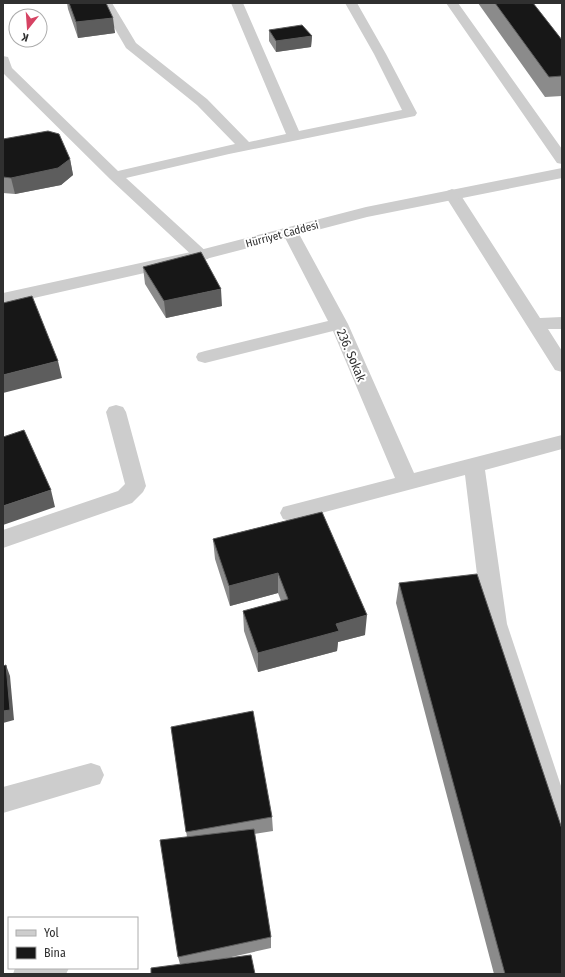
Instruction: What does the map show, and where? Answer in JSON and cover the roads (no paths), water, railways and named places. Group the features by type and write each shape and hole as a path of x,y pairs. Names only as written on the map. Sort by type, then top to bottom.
{"street":[{"path":"106,3 131,44 202,102 246,147"},
{"path":"237,3 294,137"},
{"path":"115,176 410,113 352,3"},
{"path":"452,3 562,160"},
{"path":"3,60 6,69 115,176 202,255"},
{"name":"Hürriyet Caddesi","path":"3,299 202,255 366,212 562,173"},
{"path":"452,194 562,366"},
{"name":"236. Sokak","path":"290,232 339,324 407,482"},
{"path":"536,324 562,323"},
{"path":"205,357 339,324"},
{"path":"3,539 125,497 136,486 116,412"},
{"path":"291,513 562,442"},
{"path":"474,465 495,624 562,830"},
{"path":"3,800 91,775"},
{"path":"28,974 50,969"}]}
